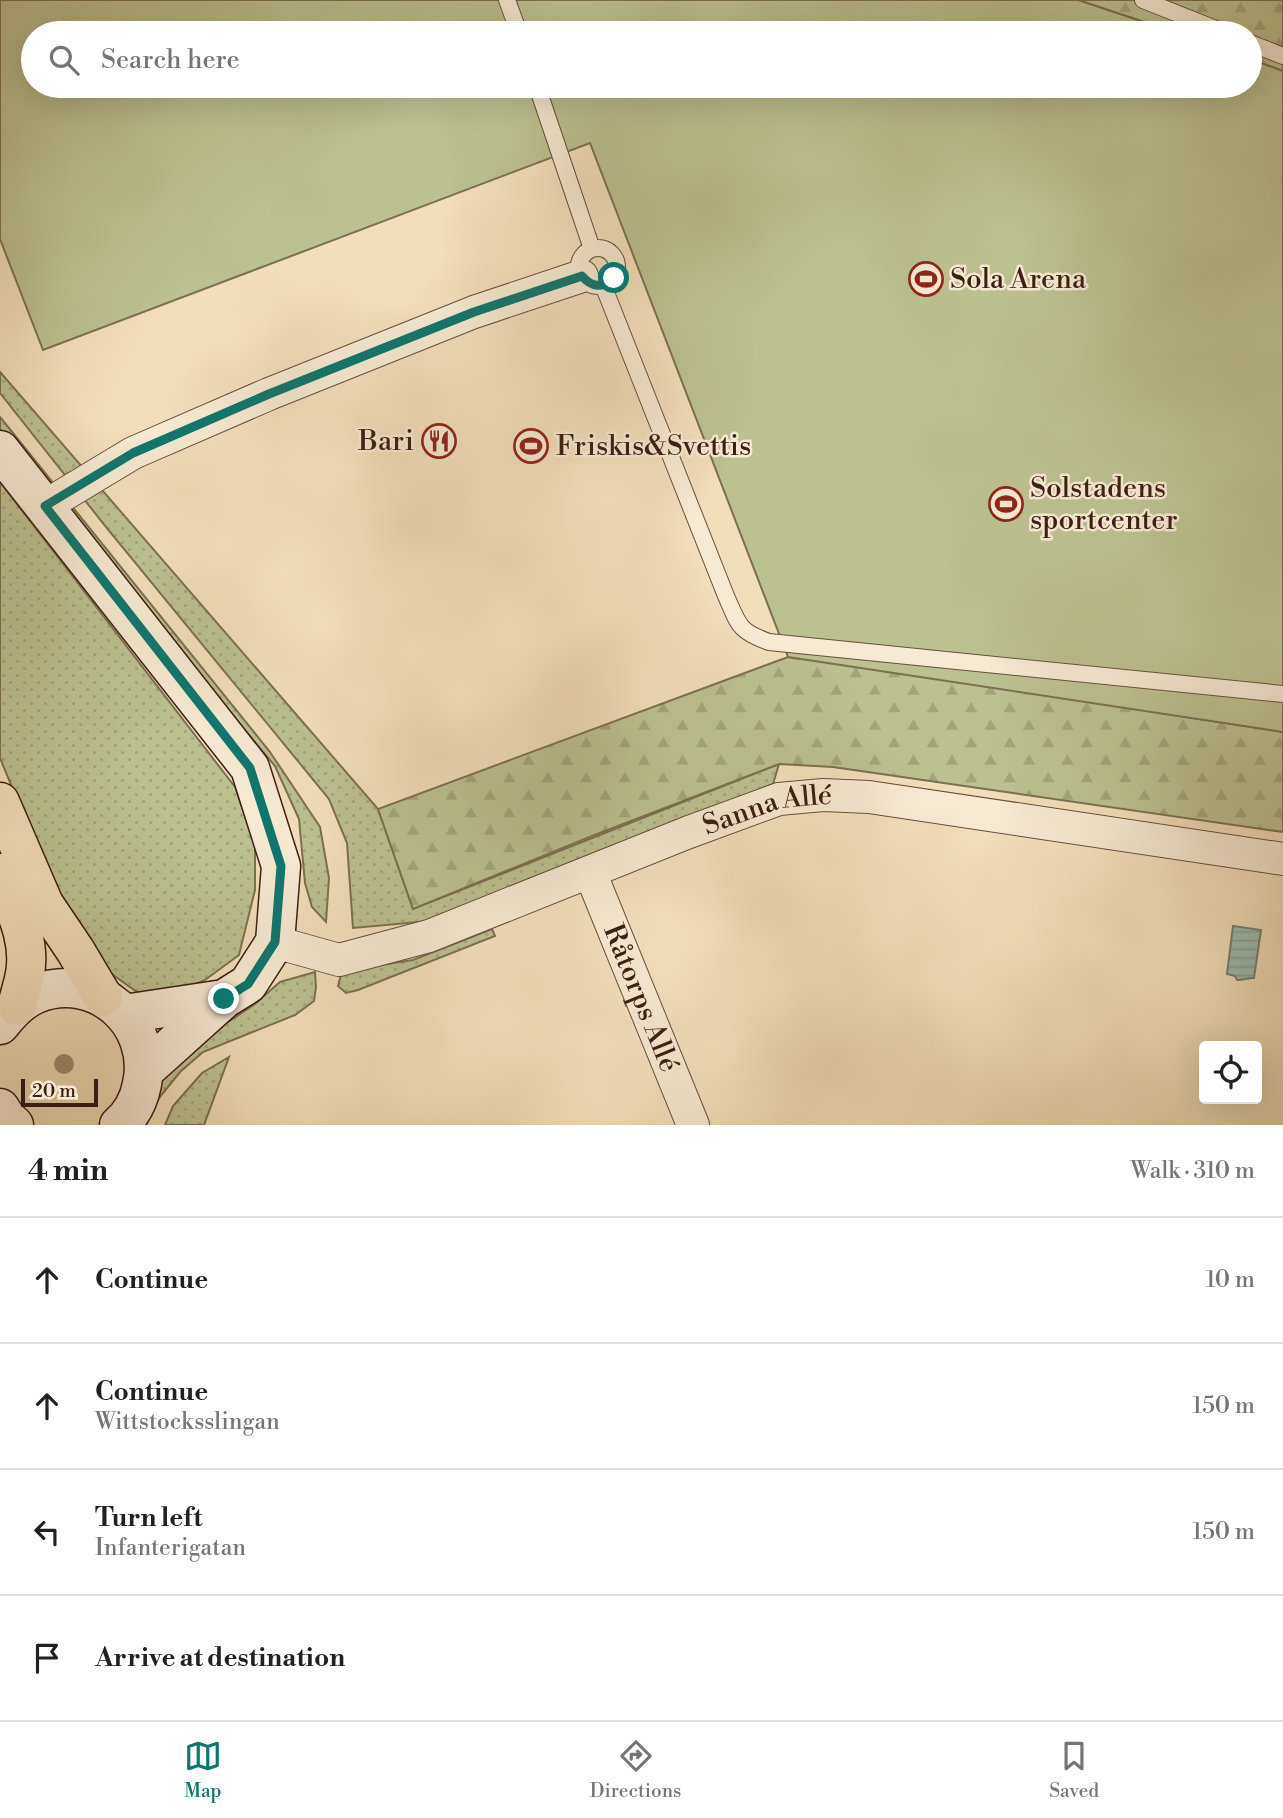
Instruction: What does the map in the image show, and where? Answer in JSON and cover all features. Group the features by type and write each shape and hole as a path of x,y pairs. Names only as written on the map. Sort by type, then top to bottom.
{"highway":[{"path":"0,802 44,904 114,1005"},
{"path":"0,873 17,912 27,956 25,978 4,1020"}],"street":[{"path":"45,506 133,453 474,312 592,270"},
{"path":"0,450 250,768 281,866 275,942 248,984 224,999 145,1070"},
{"name":"Sanna Allé","path":"275,942 339,960 429,936 779,799 823,795 869,797 1283,859"},
{"name":"Råtorps Allé","path":"590,872 693,1125"},
{"path":"4,1020 36,994 58,989 81,990 114,1005 136,1030 144,1050 145,1070 140,1097 123,1123"},
{"path":"114,1005 224,999"}],"lane":[{"path":"507,0 515,21"},
{"path":"1143,0 1196,21"},
{"path":"1262,48 1283,56"},
{"path":"541,98 592,270 726,596 739,624 749,635 769,642 1283,694"}],"green space":[{"name":"Solstadens sportcenter","path":"0,0 1078,0 1141,21 21,21 21,98 1262,98 1262,63 1283,71 1283,732 788,657 590,143 43,350 0,239"},
{"path":"1078,0 1283,0 1283,71 1262,63 1262,21 1141,21"},
{"path":"0,372 378,809 413,909 779,764 773,784 430,921 353,928 347,843 329,799 0,393"},
{"path":"0,417 270,752 320,827 329,878 326,922 312,907 305,883 299,819 275,766 141,606 0,429"},
{"path":"0,482 235,787 255,845 255,890 239,955 205,980 177,992 137,992 102,967 59,901 0,758"},
{"path":"788,657 1283,732 1283,832 833,767 779,764 413,909 378,809"},
{"path":"492,929 495,936 358,990 346,993 338,986 342,971 413,960"},
{"path":"315,972 314,1001 295,1015 203,1052 180,1072 159,1098 146,1125 134,1125 161,1074 195,1044 255,1004 280,982"},
{"path":"229,1057 204,1125 165,1125 173,1106 202,1073"}],"water":[{"path":"1233,926 1261,930 1254,978 1237,980 1235,976 1227,974"}],"place":[{"name":"Sola Arena","path":"926,279"},
{"name":"Bari","path":"439,441"},
{"name":"Friskis&Svettis","path":"531,446"},
{"name":"Solstadens sportcenter","path":"1006,504"}],"route":[{"path":"224,999 248,984 275,942 281,866 250,768 45,506 133,453 269,394 474,312 582,276 597,286 609,283 614,278"}]}
